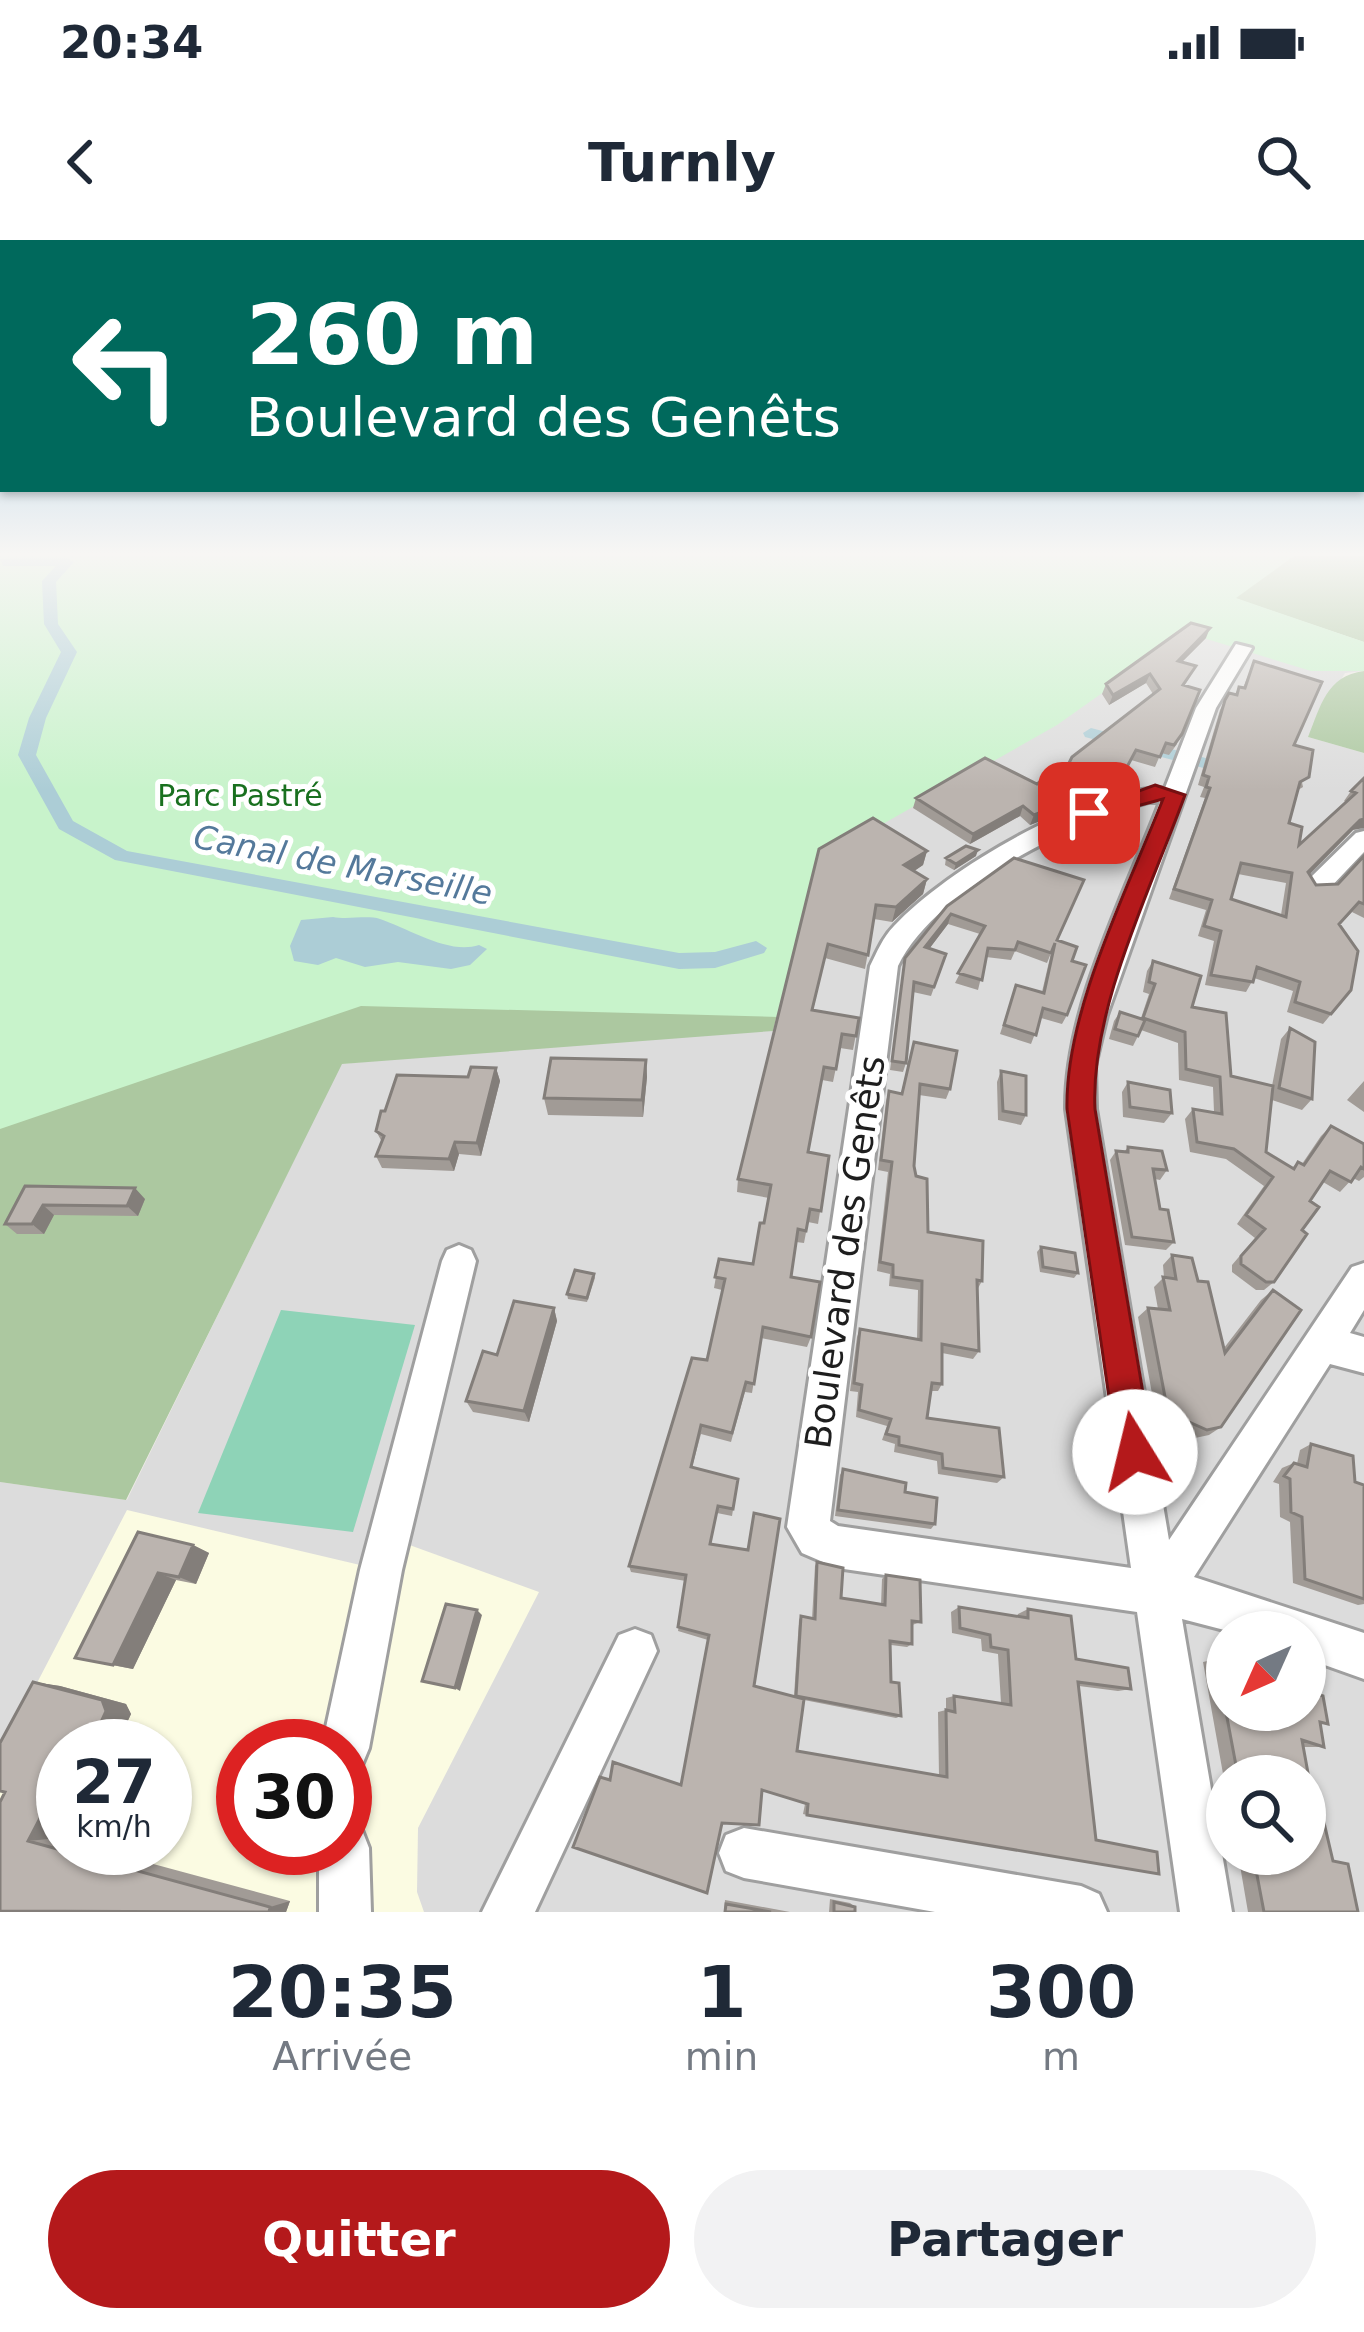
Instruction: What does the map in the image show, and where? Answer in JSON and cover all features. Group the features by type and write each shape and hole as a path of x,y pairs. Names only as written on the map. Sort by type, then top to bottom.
{"street":[{"path":"1206,1912 1160,1593 1081,1109 1079,1066 1093,1015 1206,708 1244,648"},
{"name":"Boulevard des Genêts","path":"1160,1593 837,1547 818,1538 808,1526 884,966 899,937 942,901 1060,828 1155,791 1174,795"},
{"path":"1318,885 1364,838"},
{"path":"351,1719 381,1570 459,1261"},
{"path":"1160,1593 1364,1279"},
{"path":"1324,1344 1364,1355"},
{"path":"1160,1593 1235,1611"},
{"path":"1326,1643 1364,1656"},
{"path":"508,1912 634,1651"},
{"path":"744,1853 1081,1912"},
{"path":"344,1875 345,1912"}],"shaded area":[{"path":"1157,634 1309,634 1364,642 1364,671 1345,673 1308,737 1364,753 1364,1912 0,1912 0,1482 127,1500 341,1064 513,1048 829,801"},
{"path":"127,1510 394,1573 404,1543 539,1592 418,1828 417,1892 424,1912 0,1912 0,1754"}],"green space":[{"name":"Parc Pastré","path":"0,634 1162,634 829,801 773,1031 342,1064 126,1500 0,1482"},
{"name":"Parc Pastré","path":"0,634 1186,634 1057,725 816,862 779,1017 361,1006 0,1129"},
{"name":"Parc Pastré","path":"1190,634 1341,634 1364,642 1364,671 1311,671"},
{"name":"Parc Pastré","path":"1340,634 1364,634 1364,642"},
{"path":"1364,671 1364,753 1308,737 1333,686"},
{"path":"281,1310 415,1325 353,1532 198,1513"}],"water":[{"path":"375,918 442,944 487,949 470,965 451,969 398,962 365,967 336,958 318,965 294,961 290,946 301,920"}],"building":[{"path":"1176,634 1204,634 1178,661 1196,666 1183,685 1200,690 1182,734 1174,745 1166,743 1160,757 1136,750 1119,782 1034,815 1023,806 973,834 916,798 985,758 1037,784 1057,769 1064,773 1072,757 1160,689 1150,674 1113,695 1106,684"},
{"path":"1254,661 1322,682 1294,745 1313,750 1309,777 1300,782 1289,823 1302,827 1299,845 1356,793 1351,791 1364,778 1364,819 1308,872 1316,885 1338,884 1364,856 1364,904 1359,902 1339,924 1358,951 1351,990 1331,1014 1295,1002 1300,982 1257,967 1253,982 1211,975 1221,931 1204,926 1212,900 1174,889 1210,788 1206,787 1209,777 1203,775 1225,700 1229,693 1237,695 1239,687 1245,688","holes":["1241,863 1292,873 1286,917 1231,899"]},
{"path":"1117,811 1138,817 1130,838 1123,836 1118,850 1092,848 1089,855 1055,838"},
{"path":"873,818 927,851 904,865 927,879 896,907 876,905 868,955 828,944 812,1010 859,1018 856,1036 842,1034 836,1069 824,1067 808,1152 829,1156 821,1211 810,1209 806,1231 798,1229 791,1277 820,1282 811,1337 763,1327 754,1384 746,1382 732,1433 701,1425 691,1467 738,1479 733,1509 718,1506 710,1544 748,1550 754,1513 780,1519 754,1686 804,1699 797,1751 947,1777 946,1710 955,1712 954,1696 1011,1705 1008,1650 991,1647 990,1635 960,1628 959,1607 1028,1618 1028,1609 1071,1616 1076,1659 1128,1668 1131,1689 1078,1682 1096,1840 1157,1852 1159,1874 807,1815 808,1804 762,1790 759,1825 722,1823 707,1893 573,1847 600,1777 610,1780 613,1762 681,1785 709,1635 678,1627 686,1575 629,1566 692,1358 707,1360 725,1279 715,1277 719,1259 753,1264 760,1223 764,1223 771,1185 738,1179 819,849"},
{"path":"966,846 978,850 956,864 946,858"},
{"path":"1014,858 1084,880 1057,940 1077,947 1072,961 1086,965 1067,1015 1043,1008 1036,1035 1004,1025 1016,985 1044,993 1055,943 1051,953 1018,942 1015,950 988,948 982,980 958,973 985,926 951,914 925,947 946,954 934,987 914,982 906,1063 892,1061 905,958 947,906"},
{"path":"1153,961 1201,976 1192,1007 1226,1013 1231,1076 1273,1086 1266,1152 1294,1169 1298,1162 1304,1165 1331,1126 1364,1144 1364,1169 1351,1182 1330,1171 1310,1201 1319,1207 1302,1230 1307,1234 1274,1282 1266,1282 1241,1264 1241,1256 1265,1229 1246,1215 1273,1177 1234,1149 1197,1142 1193,1109 1222,1114 1220,1077 1186,1069 1185,1032 1143,1018 1155,984 1149,982"},
{"path":"1120,1012 1145,1020 1138,1036 1115,1029"},
{"path":"1290,1028 1315,1042 1312,1099 1279,1088"},
{"path":"914,1042 957,1051 950,1089 920,1084 914,1166 916,1176 927,1179 928,1232 983,1241 982,1281 977,1280 979,1351 942,1344 942,1384 932,1383 927,1418 999,1428 1004,1477 943,1468 942,1454 899,1445 899,1437 886,1434 891,1419 859,1410 862,1385 854,1383 860,1329 921,1340 922,1281 893,1277 893,1265 880,1262 892,1162 881,1160 889,1091 902,1094"},
{"path":"551,1058 646,1060 642,1100 544,1098"},
{"path":"471,1067 496,1068 477,1143 455,1142 449,1159 376,1156 384,1136 376,1131 381,1111 385,1111 397,1075 468,1077"},
{"path":"1001,1071 1026,1076 1026,1115 1003,1111"},
{"path":"1128,1082 1170,1090 1172,1113 1130,1107"},
{"path":"1128,1147 1162,1151 1167,1170 1153,1169 1160,1209 1168,1210 1174,1242 1132,1237 1116,1151 1128,1152"},
{"path":"25,1186 135,1188 127,1206 43,1205 32,1224 5,1224"},
{"path":"1041,1247 1075,1253 1078,1273 1043,1267"},
{"path":"1172,1255 1192,1258 1198,1281 1208,1282 1225,1353 1273,1290 1301,1310 1221,1427 1207,1430 1178,1417 1166,1402 1148,1308 1170,1310 1163,1277 1176,1279"},
{"path":"575,1270 594,1274 587,1298 567,1294"},
{"path":"514,1301 554,1308 524,1411 466,1401 483,1351 497,1355"},
{"path":"1311,1444 1353,1456 1355,1482 1364,1485 1364,1599 1305,1579 1302,1517 1291,1512 1290,1479 1284,1476 1294,1463 1307,1467"},
{"path":"843,1469 906,1483 905,1492 937,1498 935,1524 838,1510"},
{"path":"138,1532 193,1545 179,1577 158,1573 113,1665 75,1658"},
{"path":"817,1562 843,1568 841,1598 885,1605 886,1575 920,1580 921,1622 912,1621 912,1644 890,1641 891,1682 899,1683 901,1716 796,1696 801,1616 815,1619"},
{"path":"446,1604 477,1610 455,1688 422,1681"},
{"path":"33,1682 102,1700 106,1711 102,1719 36,1719 36,1826 28,1841 36,1843 36,1875 153,1875 270,1907 269,1912 0,1911 0,1802 5,1792 0,1791 0,1743"},
{"path":"1230,1731 1321,1731 1324,1747 1302,1740 1305,1755 1234,1755"},
{"path":"1326,1831 1333,1861 1348,1864 1358,1912 1264,1912 1257,1875 1326,1875"},
{"path":"834,1902 855,1907 855,1912 834,1912"},
{"path":"726,1904 771,1912 725,1912"}],"waterway":[{"name":"Canal de Marseille","path":"57,634 69,652 38,718 27,755 66,825 122,856 679,961 715,960 756,948"},
{"name":"Canal de Marseille","path":"1091,733 1234,771"}],"route":[{"path":"1089,813 1155,791 1174,795 1093,1015 1079,1066 1081,1109 1135,1452"}]}
